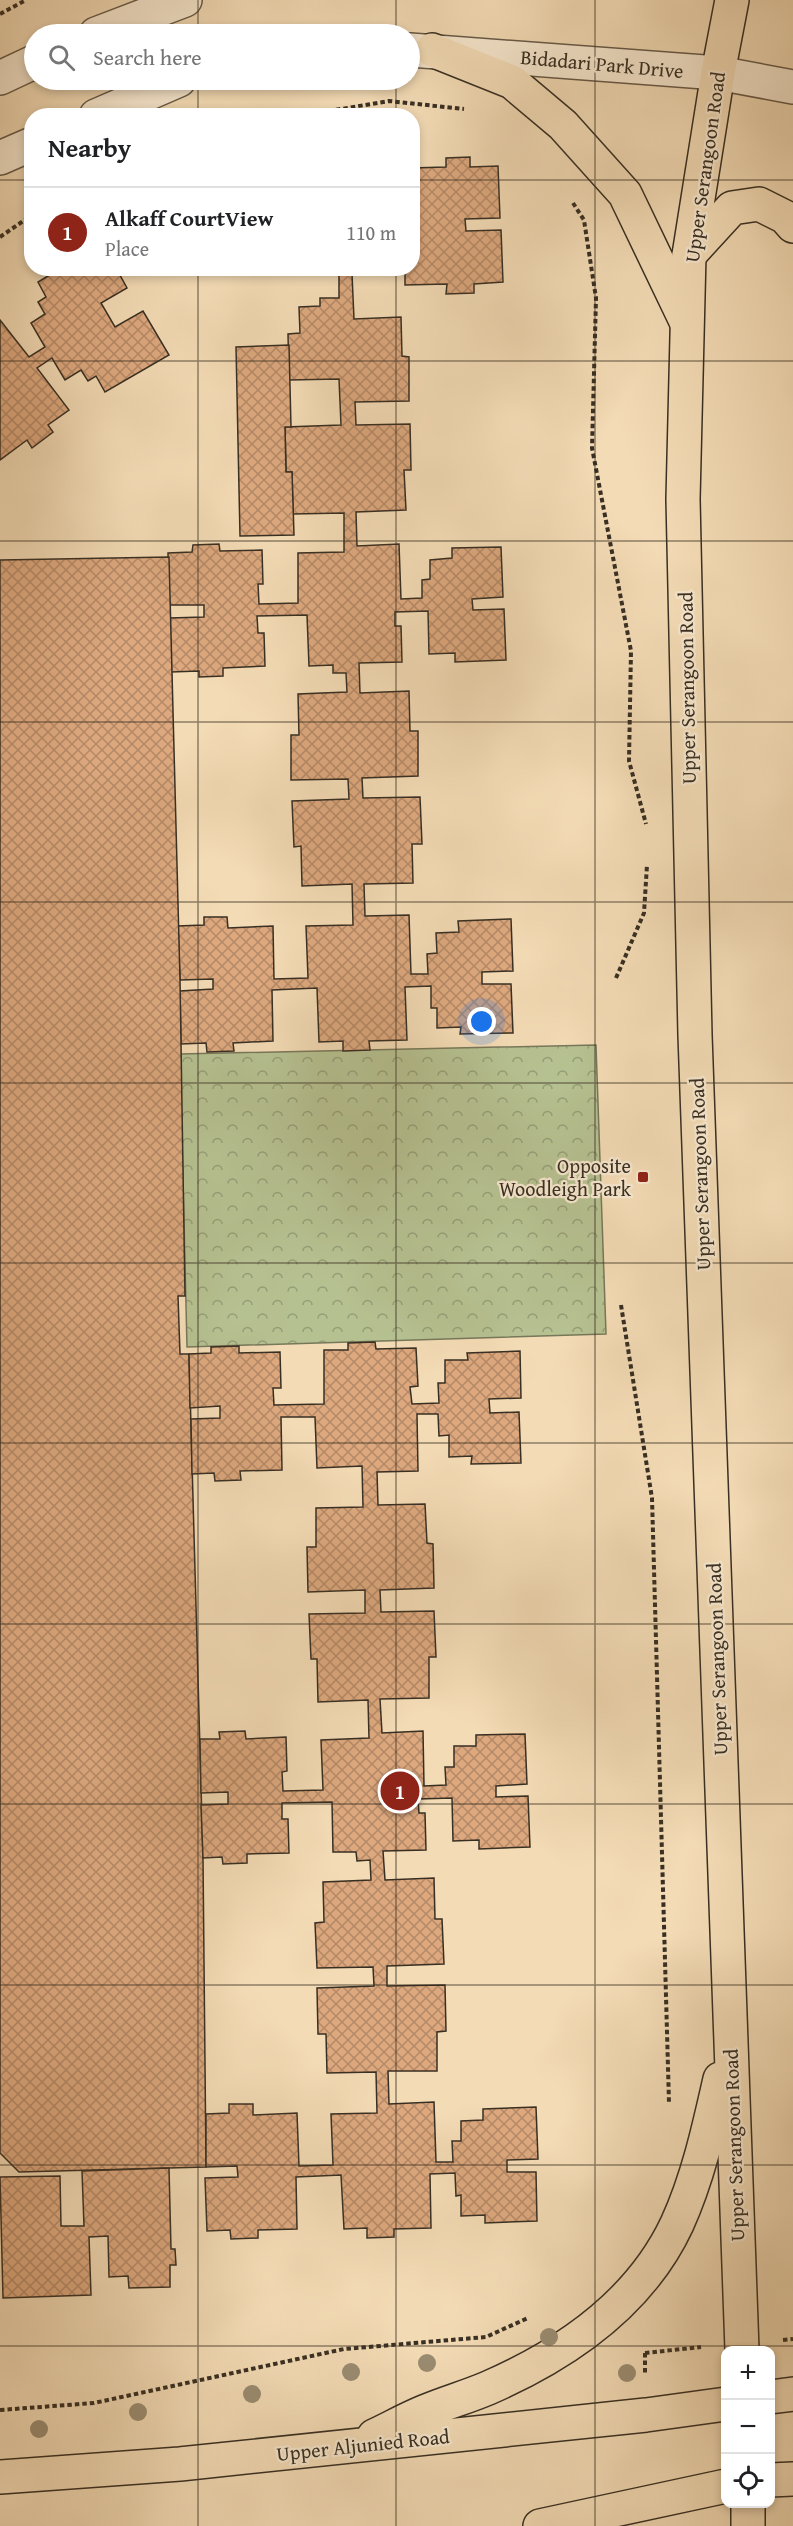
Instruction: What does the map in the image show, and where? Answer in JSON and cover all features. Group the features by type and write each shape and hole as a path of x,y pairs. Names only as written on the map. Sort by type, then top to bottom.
{"main road":[{"name":"Upper Serangoon Road","path":"732,0 689,255 683,499 689,823 742,2346"},
{"path":"421,50 512,82 564,125 625,194 689,328"},
{"path":"689,255 732,208 759,204 785,217 793,226"},
{"path":"354,2446 421,2413 488,2388 541,2361 577,2340 610,2314 650,2269 676,2225 694,2181 708,2132 730,2035"},
{"path":"775,2396 793,2394"},
{"name":"Upper Aljunied Road","path":"0,2477 180,2464 646,2415 721,2405"},
{"path":"775,2480 793,2479"},
{"path":"540,2526 721,2487"},
{"path":"748,2508 748,2526"}],"street":[{"path":"122,24 184,0"},
{"name":"Bidadari Park Drive","path":"421,50 718,73 793,87"},
{"path":"0,78 24,67"},
{"path":"114,108 156,90"},
{"path":"0,158 24,148"}],"path":[{"path":"0,14 26,0"},
{"path":"347,108 389,101 476,111"},
{"path":"572,200 584,220 596,298 592,448 631,651 629,761 648,831"},
{"path":"0,237 24,220"},
{"path":"616,978 644,912 647,854"},
{"path":"621,1305 652,1498 669,2111"},
{"path":"0,2410 94,2403 344,2349 486,2337 536,2314"}],"green space":[{"path":"596,1045 606,1334 187,1347 180,1054"}],"building":[{"path":"470,157 470,167 498,166 500,218 465,219 466,231 501,230 503,282 474,284 474,293 446,294 447,284 405,285 405,276 420,276 420,168 446,167 446,158"},
{"path":"48,276 120,276 127,288 101,303 115,327 143,311 169,355 105,392 96,376 88,381 81,370 65,380 52,358 37,368 69,410 48,425 53,432 32,448 27,440 0,460 0,320 29,357 45,347 31,323 45,314 38,302 46,297 38,282"},
{"path":"339,276 352,276 354,319 401,317 402,356 409,357 409,401 355,402 356,425 410,424 411,470 404,470 406,510 356,512 357,546 399,544 401,599 422,598 422,580 430,579 430,560 452,558 452,548 501,547 503,597 472,599 473,610 504,609 506,660 455,662 455,653 429,654 428,611 395,612 395,626 401,626 402,662 359,663 360,693 409,691 410,731 418,731 418,776 362,778 363,798 420,797 422,844 412,844 413,883 364,884 365,916 409,915 411,974 428,974 427,954 437,953 436,933 459,932 458,921 511,919 513,971 482,972 482,984 511,984 513,1033 460,1034 461,1027 437,1028 437,1008 431,1008 431,986 405,987 407,1040 369,1041 370,1050 343,1051 343,1041 319,1042 317,988 272,990 273,1041 233,1043 234,1051 207,1052 206,1043 181,1044 180,991 213,989 213,979 180,980 178,926 204,925 204,917 227,917 228,928 273,926 274,979 308,978 306,926 353,925 352,884 302,886 301,846 294,847 292,801 349,799 348,779 291,780 291,735 299,735 298,694 347,692 346,673 333,673 333,665 309,666 307,615 257,616 258,633 264,633 265,666 223,668 223,676 199,677 199,671 171,672 170,618 204,617 204,605 169,605 168,553 192,552 193,545 219,544 220,551 262,550 263,584 258,584 259,604 298,603 298,553 344,552 344,513 293,514 292,472 286,472 285,427 341,425 339,379 289,380 288,334 300,333 299,307 320,306 320,298 339,298"},
{"path":"289,345 291,427 285,427 286,472 292,472 294,535 240,536 236,347"},
{"path":"169,557 180,980 185,1296 178,1296 180,1354 189,1354 203,1858 206,2167 19,2172 0,2153 0,560"},
{"path":"375,1342 376,1349 416,1348 418,1386 410,1387 412,1404 439,1403 438,1383 445,1383 445,1360 468,1360 467,1353 520,1351 521,1398 489,1399 490,1413 519,1412 521,1463 471,1464 472,1456 449,1457 449,1435 439,1436 438,1414 417,1414 418,1471 377,1472 378,1505 425,1504 427,1543 433,1544 434,1588 380,1590 381,1612 434,1611 436,1657 429,1657 429,1698 380,1699 382,1733 423,1731 424,1786 446,1785 445,1767 454,1767 454,1746 476,1746 476,1735 525,1734 527,1784 496,1786 496,1797 528,1796 530,1847 479,1849 479,1840 453,1841 452,1798 418,1799 419,1813 425,1813 426,1850 383,1851 385,1880 434,1878 435,1919 442,1919 444,1964 387,1966 387,1986 445,1985 446,2031 437,2032 437,2071 388,2071 389,2104 434,2102 436,2162 453,2162 452,2141 461,2141 461,2121 483,2120 483,2109 536,2107 538,2159 507,2160 507,2172 536,2172 537,2221 485,2223 485,2215 461,2216 461,2195 456,2196 455,2173 430,2174 431,2228 394,2229 394,2237 367,2238 367,2228 344,2229 341,2175 296,2177 297,2229 258,2230 258,2238 231,2239 230,2230 207,2231 205,2178 238,2177 237,2166 206,2167 206,2114 229,2113 229,2104 253,2104 253,2115 297,2113 299,2166 333,2165 331,2114 377,2113 376,2072 327,2073 326,2034 318,2034 317,1988 374,1986 373,1967 317,1968 315,1923 324,1922 323,1882 371,1880 370,1860 357,1861 356,1852 333,1852 332,1802 282,1803 282,1819 288,1819 289,1853 247,1854 247,1863 223,1864 222,1857 203,1858 201,1805 228,1804 228,1792 201,1793 200,1739 220,1739 219,1732 245,1731 246,1739 286,1737 287,1771 282,1772 283,1791 323,1790 321,1740 369,1738 368,1700 318,1702 317,1659 311,1659 309,1614 365,1613 365,1590 308,1592 307,1547 316,1547 316,1508 363,1507 362,1466 317,1468 315,1417 281,1417 282,1470 240,1471 241,1480 215,1481 214,1473 192,1474 191,1419 220,1418 220,1406 190,1408 189,1354 211,1353 211,1347 239,1346 239,1353 280,1352 281,1388 273,1388 274,1405 324,1404 324,1350 348,1350 348,1343"},
{"path":"169,2168 171,2249 175,2249 176,2265 170,2265 170,2287 129,2288 128,2276 109,2277 108,2236 89,2237 91,2295 3,2298 0,2177 60,2176 61,2226 84,2226 82,2171"}],"place":[{"name":"Opposite Woodleigh Park","path":"643,1177"},
{"name":"Alkaff CourtView","path":"400,1791"}]}
